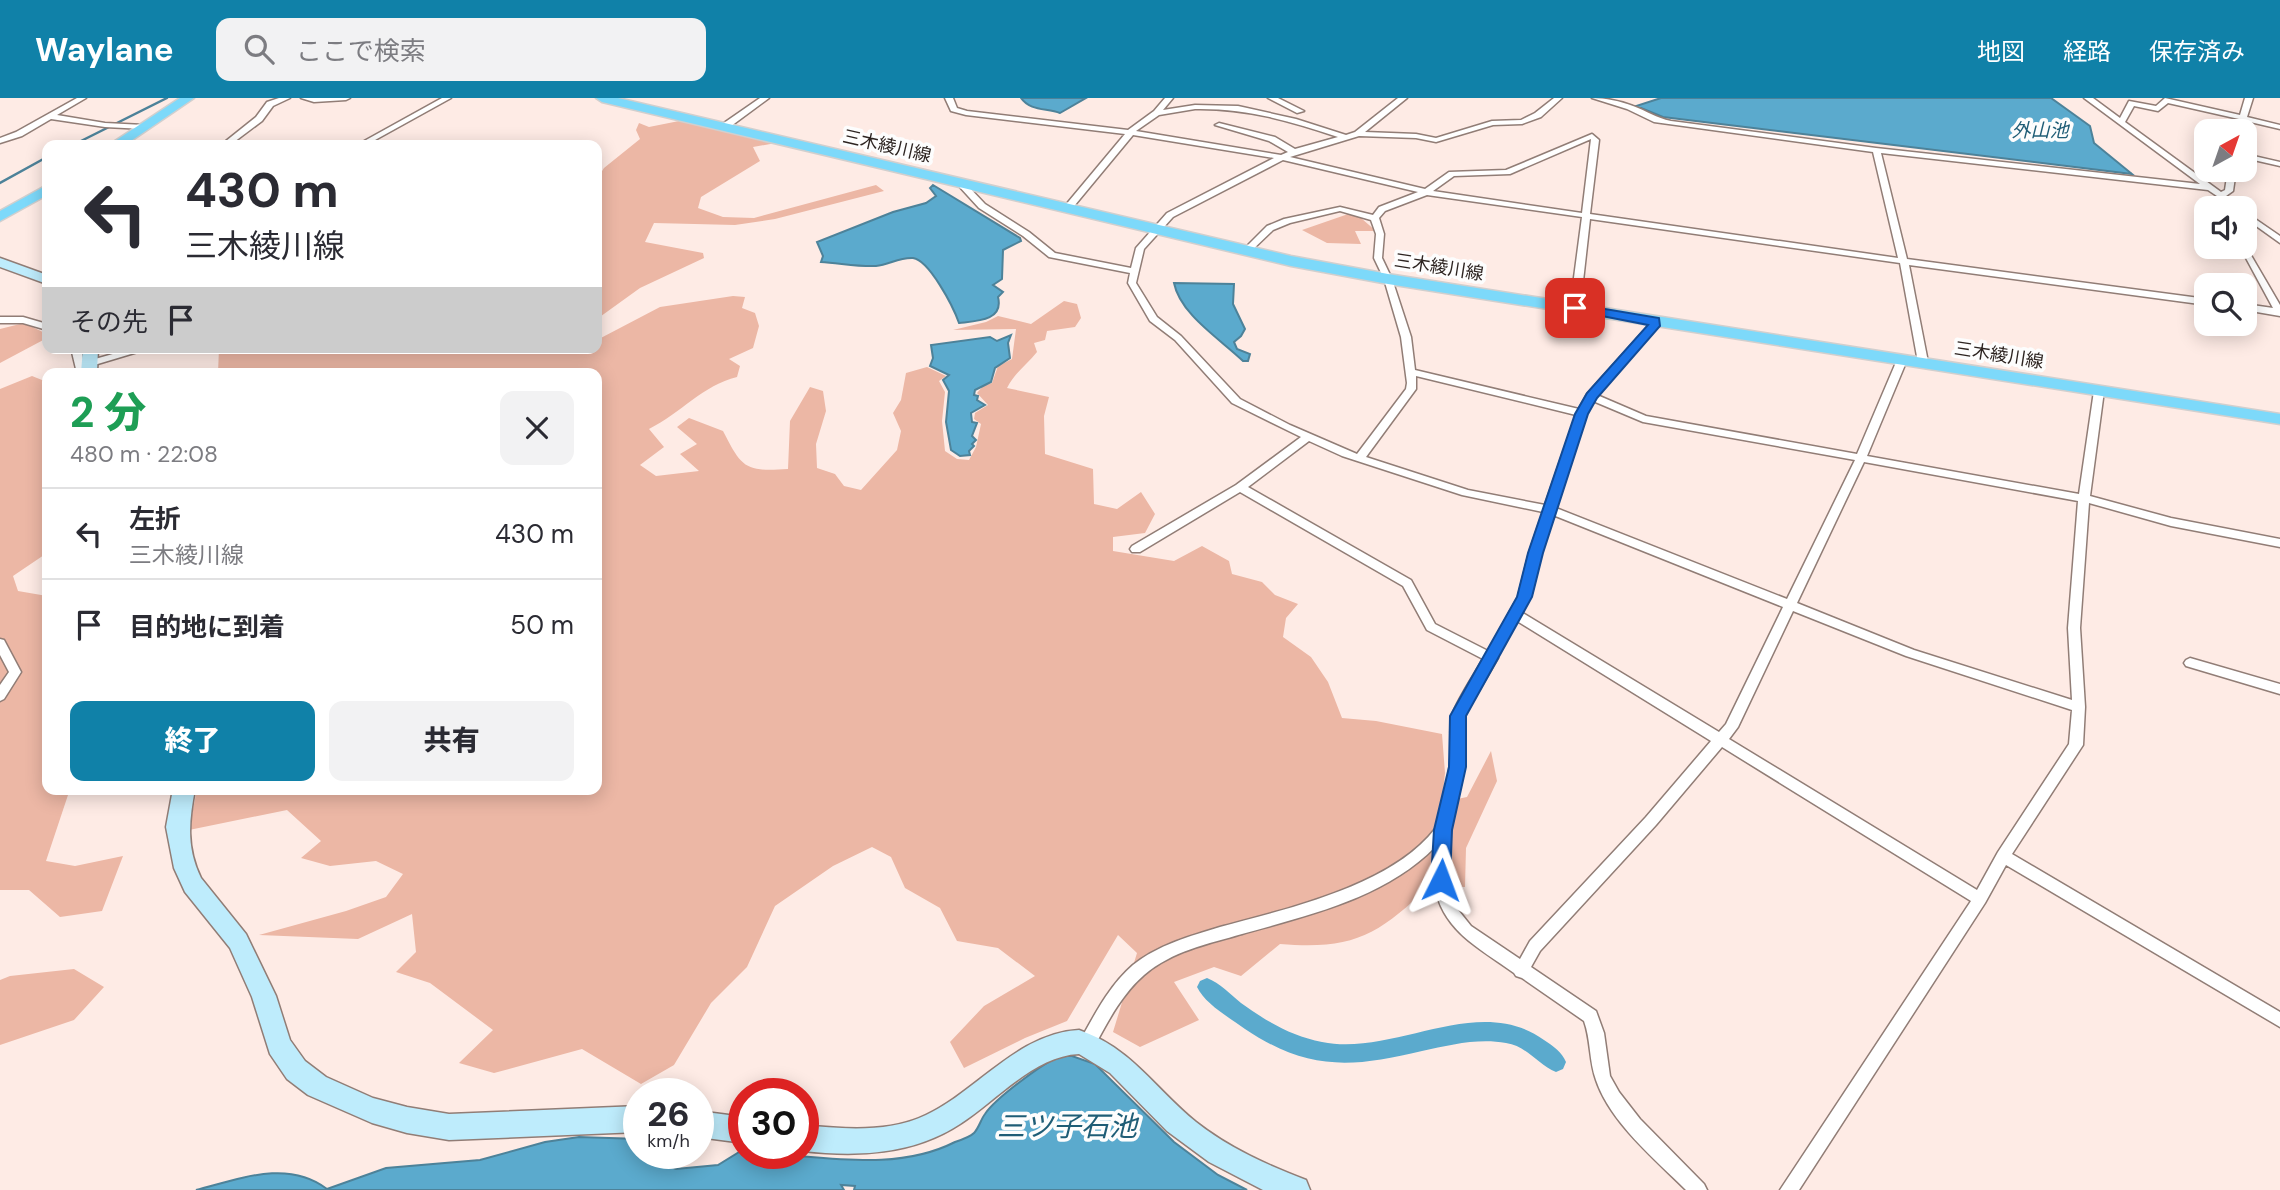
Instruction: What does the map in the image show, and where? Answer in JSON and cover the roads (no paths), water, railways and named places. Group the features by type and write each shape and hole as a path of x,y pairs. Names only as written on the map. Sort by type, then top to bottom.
{"main road":[{"path":"124,140 188,98"},
{"name":"三木綾川線","path":"603,98 1154,231 1388,279 2280,419"},
{"path":"0,217 42,192"}],"street":[{"path":"0,141 19,134 82,98"},
{"path":"231,140 264,114 270,104 286,98"},
{"path":"305,98 346,98"},
{"path":"371,140 447,98"},
{"path":"724,127 765,98"},
{"path":"949,98 954,109 966,113 1129,132 1282,157 1426,192 2194,300"},
{"path":"1067,209 1129,136 1129,132 1157,113 1169,98"},
{"path":"1272,98 1348,138"},
{"path":"1403,98 1358,134 1282,157 1181,208 1170,215 1140,248 1132,283 1153,319 1178,338 1236,401 1308,437 1360,457 1466,493 1550,510 1910,653 2079,707"},
{"path":"1358,134 1416,136 1436,140 1492,123 1522,122 1538,115 1558,98"},
{"path":"1596,98 1630,107 1654,120 1876,150 2213,188"},
{"path":"2088,98 2221,195 2229,191 2230,182"},
{"path":"2241,118 2249,98"},
{"path":"2121,122 2132,103 2158,109 2166,100 2280,127"},
{"path":"1157,113 1199,107 1300,112"},
{"path":"1219,125 1223,122 1223,108"},
{"path":"48,117 144,127"},
{"path":"1207,122 1272,139 1294,152"},
{"path":"1375,218 1382,209 1426,192 1452,174 1507,172 1592,136 1595,140 1575,308"},
{"path":"1876,150 1904,261 1923,362"},
{"path":"2258,159 2280,164"},
{"path":"961,184 970,199 1030,236 1052,255 1133,271"},
{"path":"1245,251 1270,228 1298,218 1340,209 1375,218"},
{"path":"1360,457 1411,389 1406,337 1388,279 1378,258 1380,234 1375,218"},
{"path":"2257,223 2280,240"},
{"path":"2251,259 2280,312"},
{"path":"0,262 42,277"},
{"path":"2257,309 2280,312"},
{"path":"0,320 23,320 42,326"},
{"path":"1654,321 1654,326 1591,396 1582,414 1524,597 1458,716 1457,767 1443,830 1441,880 1448,909 1466,931 1590,1016 1597,1030 1605,1083 1631,1120 1698,1190"},
{"path":"77,354 79,367 124,354"},
{"path":"1521,971 1535,946 1722,740 1861,458 1902,360"},
{"path":"1409,371 1582,414"},
{"path":"1789,1190 1980,899 2003,856 2076,745 2079,707 2074,628 2084,498 2099,391"},
{"path":"1591,396 1643,419 2084,498 2171,522 2280,543"},
{"path":"1136,549 1240,487 1308,437"},
{"path":"1240,487 1407,583 1431,626 1492,658"},
{"path":"1515,614 1980,899"},
{"path":"0,643 15,671 0,696"},
{"path":"2190,663 2280,689"},
{"path":"183,795 177,827 185,868 193,886 222,918 248,961 264,996 279,1046 296,1070 317,1086 372,1110 407,1120 449,1127 623,1120"},
{"path":"1087,1044 1114,994 1149,962 1178,946 1321,905 1390,874 1428,848 1443,830"},
{"path":"2003,856 2280,1020"},
{"path":"819,1139 863,1141 912,1133 956,1113 1026,1060 1048,1048 1061,1042 1087,1044 1112,1059 1175,1122 1198,1140 1232,1163 1296,1190"}],"water":[{"path":"1021,98 1086,98 1060,113 1034,107"},
{"name":"外山池","path":"1661,98 2051,98 2090,126 2094,143 2132,174 1663,117 1636,106"},
{"path":"933,185 1020,238 1021,241 1003,250 1002,279 993,285 1003,292 998,297 997,311 987,318 959,323 933,275 913,258 876,266 821,262 823,256 817,242 893,212 926,203 936,196 930,188"},
{"path":"1174,283 1234,284 1233,304 1245,329 1234,342 1237,349 1250,354 1248,361 1243,361 1192,316"},
{"path":"1011,335 1008,343 1010,358 995,368 991,382 975,390 977,400 985,405 971,413 972,422 977,423 972,436 976,440 969,451 970,455 960,456 951,450 946,422 949,391 943,380 949,375 930,366 933,358 931,345 990,337 997,341"},
{"name":"三ツ子石池","path":"1072,1056 1095,1064 1174,1142 1218,1175 1247,1190 854,1190 855,1186 841,1185 844,1190 196,1190 246,1177 280,1173 312,1180 327,1189 386,1168 480,1160 545,1142 579,1137 623,1138 623,1169 714,1169 714,1165 728,1159 728,1169 819,1169 819,1158 851,1160 904,1158 930,1152 970,1136 976,1131 990,1107 1009,1090 1054,1059"}],"waterway":[{"path":"83,140 167,98"},
{"path":"0,183 42,160"},
{"path":"1207,987 1262,1029 1292,1044 1326,1053 1371,1053 1462,1033 1485,1031 1506,1033 1527,1040 1556,1062"}]}
